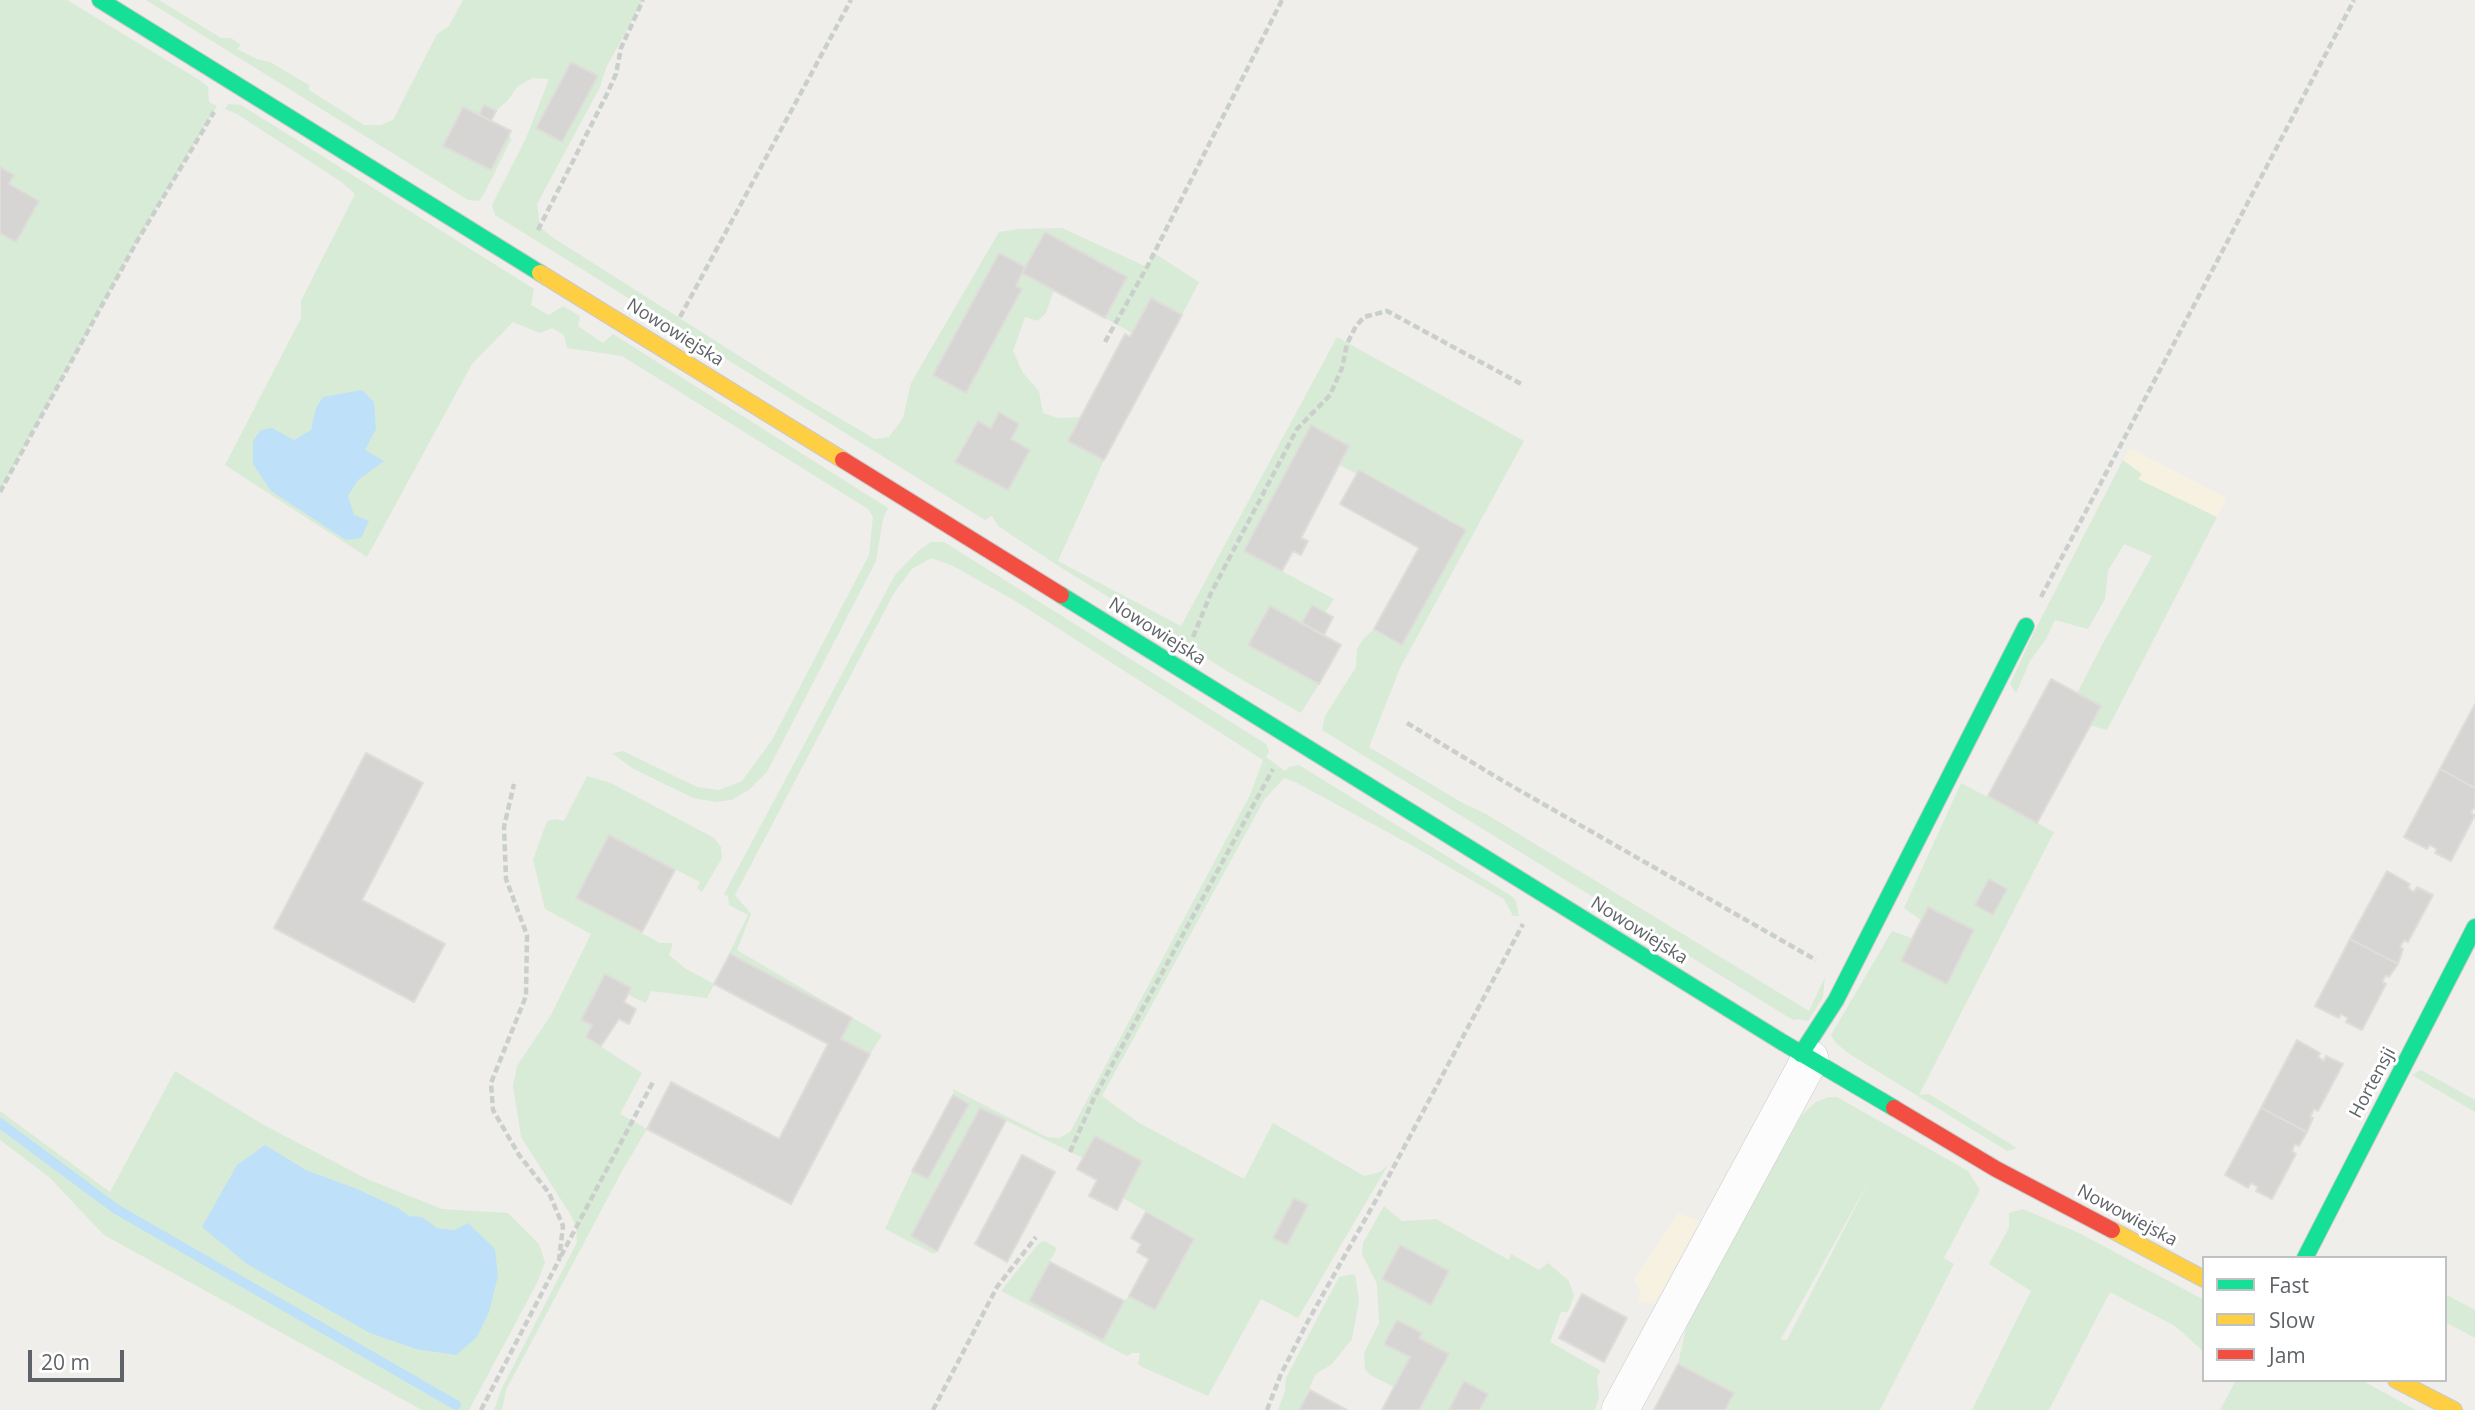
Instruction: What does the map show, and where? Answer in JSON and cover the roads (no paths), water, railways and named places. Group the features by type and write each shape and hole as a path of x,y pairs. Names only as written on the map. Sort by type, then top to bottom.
{"street":[{"name":"Nowowiejska","path":"100,0 1805,1056 1996,1170 2202,1278"},
{"path":"1620,1410 1847,978 2026,626"},
{"name":"Hortensji","path":"2306,1256 2475,927"},
{"path":"2400,1382 2454,1410"}],"water":[{"path":"362,390 374,402 376,429 365,450 384,461 358,480 348,496 354,515 369,521 361,538 346,540 271,491 253,464 253,441 261,430 272,428 294,440 311,430 316,408 323,397"},
{"path":"265,1145 306,1170 357,1189 409,1216 422,1217 437,1228 455,1230 468,1223 495,1249 498,1276 489,1312 477,1337 456,1355 416,1349 370,1333 247,1264 202,1227 237,1165"}],"waterway":[{"path":"0,1123 116,1209 456,1405"}]}
